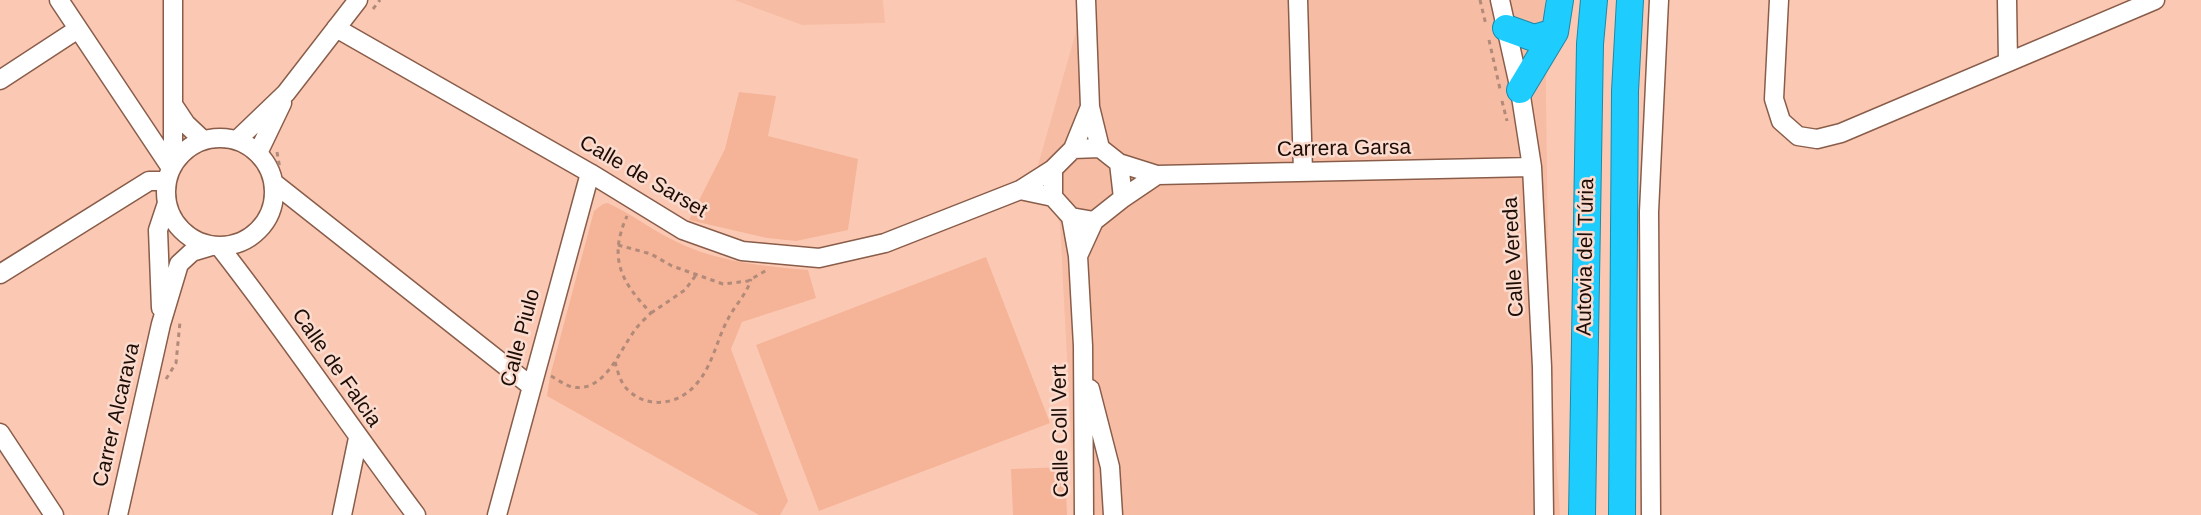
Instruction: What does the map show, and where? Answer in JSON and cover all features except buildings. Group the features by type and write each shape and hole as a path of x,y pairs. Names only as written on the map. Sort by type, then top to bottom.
{"highway":[{"path":"1520,90 1555,32 1560,0"},
{"path":"1583,0 1590,44"},
{"name":"Autovia del Túria","path":"1582,515 1590,44 1594,0"},
{"name":"Autovia del Túria","path":"1622,515 1625,91 1630,0"},
{"path":"1506,28 1534,38 1555,32"}],"street":[{"path":"59,0 170,171"},
{"path":"173,0 174,106 167,203 173,218 183,231 197,241 216,246 242,241 257,232 268,218 279,187"},
{"path":"1086,0 1090,107 1100,148 1119,163 1123,198"},
{"path":"1298,0 1304,172"},
{"name":"Calle Vereda","path":"1500,0 1520,90 1532,167 1542,367 1544,515"},
{"path":"1651,515 1649,212 1659,0"},
{"path":"1779,0 1774,99 1782,121 1798,136 1817,139 1840,133 2155,0"},
{"path":"2007,0 2008,62"},
{"path":"237,140 286,93 336,28 365,5"},
{"name":"Calle de Sarset","path":"336,28 590,173 683,230 742,251 819,258 885,243 1020,190 1053,169"},
{"path":"0,80 78,29"},
{"path":"286,93 267,151 268,167 279,187 531,386"},
{"path":"174,106 186,124 203,140"},
{"path":"1053,197 1053,169 1073,149 1090,107"},
{"path":"0,274 149,181 170,171 186,149 203,140 220,137 237,140 267,151"},
{"path":"1073,149 1100,148"},
{"name":"Carrera Garsa","path":"1119,163 1157,175 1532,167"},
{"name":"Calle Piulo","path":"497,515 590,173"},
{"path":"1020,190 1053,197 1071,217 1094,221 1157,175"},
{"name":"Carrer Alcarava","path":"161,324 158,230 167,203"},
{"name":"Calle Coll Vert","path":"1071,217 1078,256 1083,346 1084,515"},
{"name":"Calle Coll Vert","path":"1078,256 1094,221"},
{"name":"Carrer Alcarava","path":"118,515 161,324 179,264 192,252 216,246"},
{"name":"Calle de Falcia","path":"216,246 254,290 358,438 416,515"},
{"name":"Calle Coll Vert","path":"1083,346 1092,400 1110,467 1113,515"},
{"path":"0,433 54,515"},
{"path":"342,515 358,438"}],"path":[{"path":"365,5 380,0"},
{"path":"1480,0 1507,122"},
{"path":"267,151 279,187"},
{"path":"628,214 617,252 621,270 634,295 651,313"},
{"path":"618,245 651,254 672,266 723,284 751,279 772,267"},
{"path":"550,375 569,387 581,388 601,379 615,362 635,329 651,313 685,290 696,275"},
{"path":"615,362 619,377 628,391 649,403 666,402 683,396 698,383 709,365 728,317 749,287 751,279"},
{"path":"165,381 176,363 181,317"}],"shaded area":[{"path":"734,0 883,0 885,23 802,25"},
{"path":"1085,0 1545,0 1549,346 1560,515 1075,515 1060,224 1038,165"},
{"path":"739,92 776,96 768,136 858,159 848,230 796,241 767,238 689,220 725,149"},
{"path":"608,203 668,238 693,249 725,259 808,270 816,298 742,322 731,349 788,501 780,515 759,515 547,396 550,376 594,211"},
{"path":"986,257 1050,423 819,511 756,345"},
{"path":"1065,467 1067,515 1013,515 1011,469"}]}
